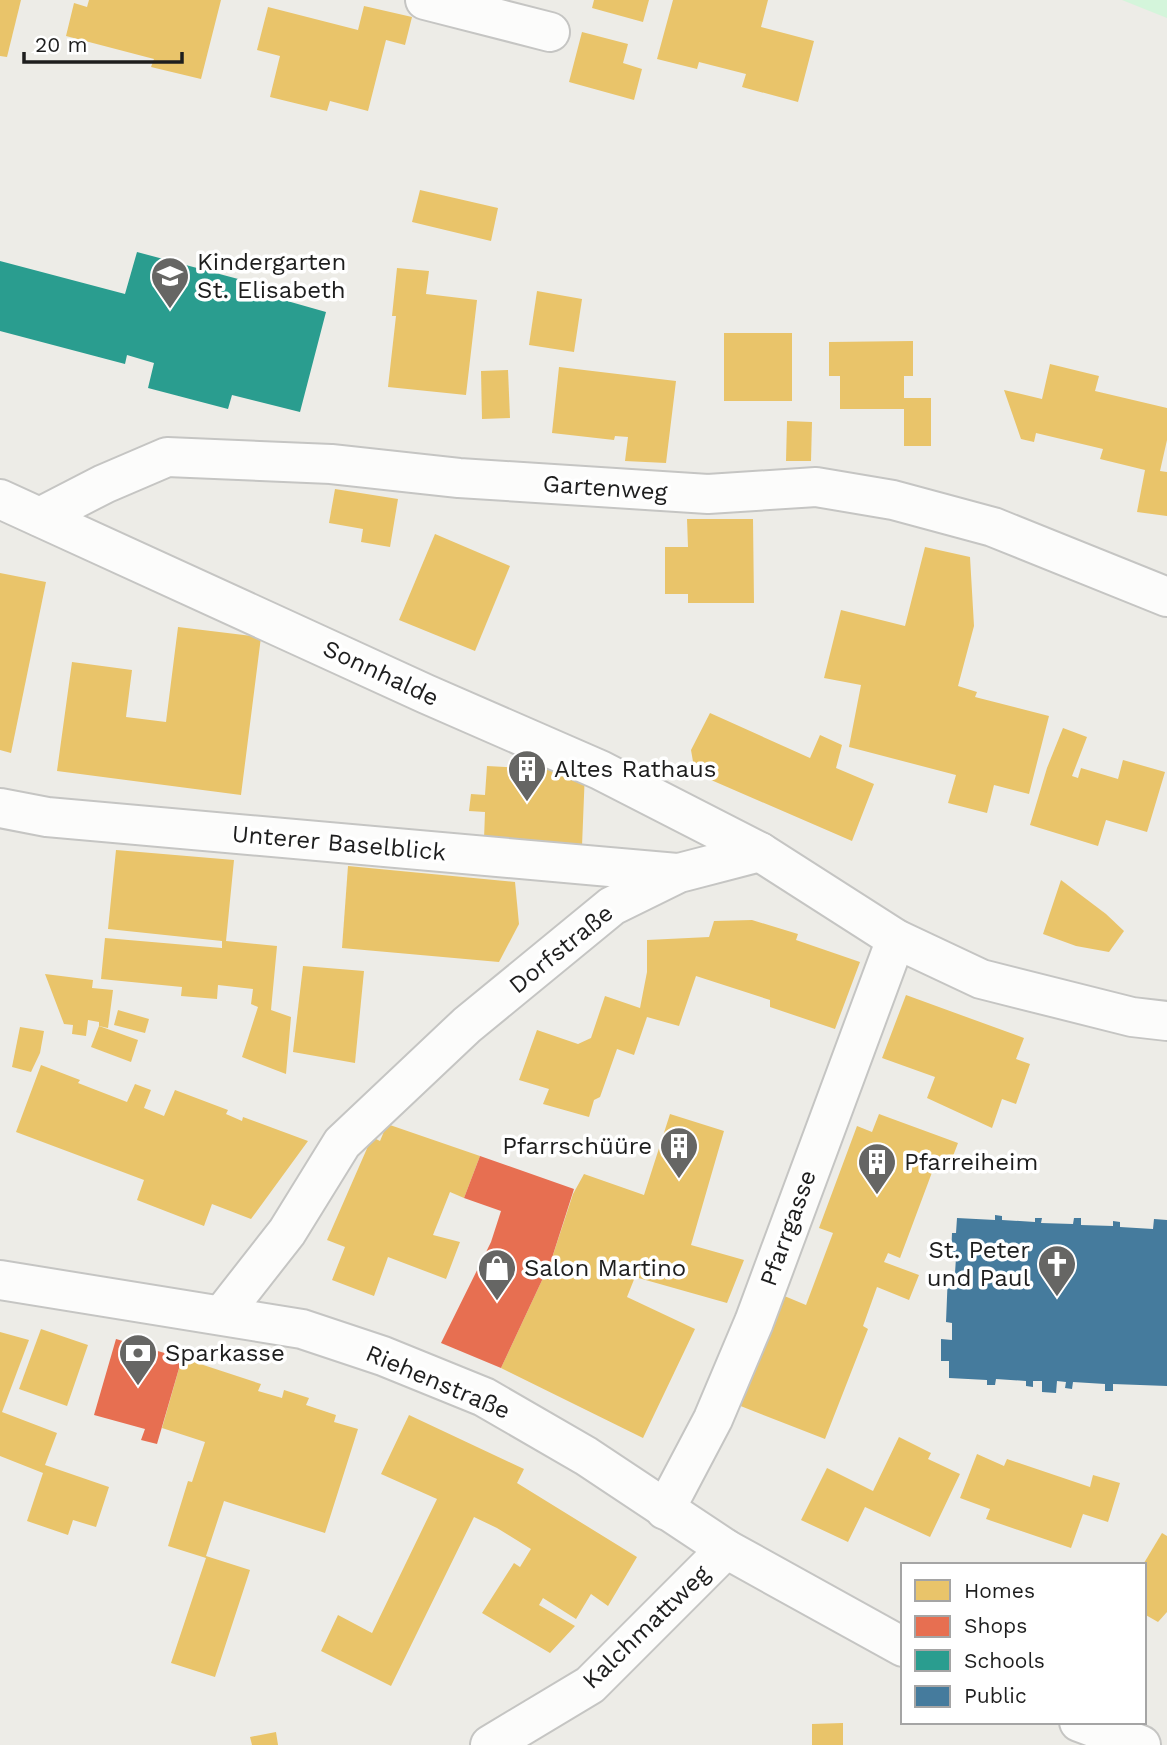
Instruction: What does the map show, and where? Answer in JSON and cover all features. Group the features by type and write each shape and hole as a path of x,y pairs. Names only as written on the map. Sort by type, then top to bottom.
{"street":[{"path":"425,0 550,32"},
{"name":"Gartenweg","path":"40,517 104,484 167,457 331,464 459,478 708,494 816,487 893,500 993,527 1167,597"},
{"name":"Sonnhalde","path":"0,499 426,694 600,770 760,852"},
{"name":"Unterer Baselblick","path":"0,808 47,817 679,873"},
{"path":"760,852 896,939 981,979 1132,1017 1167,1021"},
{"name":"Dorfstraße","path":"222,1315 287,1232 342,1143 467,1025 612,906 679,873 760,852"},
{"name":"Pfarrgasse","path":"665,1510 713,1419 754,1322 896,939"},
{"name":"Riehenstraße","path":"0,1280 302,1329 383,1356 484,1397 586,1456 726,1549 901,1646"},
{"name":"Kalchmattweg","path":"490,1745 590,1685 726,1549"},
{"path":"1084,1724 1141,1745"}],"green space":[{"path":"1122,0 1167,0 1167,18"}],"building: Homes":[{"path":"0,0 21,0 7,57 0,56"},
{"path":"89,0 221,0 201,79 151,67 154,59 66,36 74,3 87,7"},
{"path":"594,0 649,0 643,22 592,8"},
{"path":"673,0 768,0 761,27 814,41 798,102 742,87 746,74 699,62 697,69 657,59"},
{"path":"364,6 412,17 405,45 386,40 368,111 330,101 327,111 270,97 280,56 257,50 268,7 358,30"},
{"path":"582,32 628,44 623,63 642,69 634,100 569,82"},
{"path":"420,190 498,208 491,241 412,222"},
{"path":"397,268 429,271 426,294 477,300 466,395 388,387 396,316 392,316"},
{"path":"537,291 582,299 574,352 529,345"},
{"path":"724,333 792,333 792,401 724,401"},
{"path":"913,341 913,376 904,376 904,398 931,398 931,446 904,446 904,409 840,409 840,376 829,376 829,342"},
{"path":"1050,364 1099,376 1095,391 1167,408 1167,440 1160,471 1167,472 1167,516 1137,512 1145,470 1100,459 1103,449 1036,433 1034,442 1021,439 1004,390 1042,399"},
{"path":"559,367 676,381 666,463 625,461 628,437 615,436 614,440 552,433"},
{"path":"508,370 510,418 482,419 481,371"},
{"path":"787,421 812,422 811,461 786,461"},
{"path":"335,489 398,499 390,547 361,542 363,529 329,523"},
{"path":"687,519 753,519 754,603 688,603 688,594 665,594 665,547 688,547"},
{"path":"435,534 510,566 475,651 399,620"},
{"path":"925,547 970,557 974,626 958,686 977,692 975,697 1049,716 1029,794 994,785 987,813 948,803 956,775 849,747 861,685 824,678 841,610 905,626"},
{"path":"0,573 46,582 11,753 0,750"},
{"path":"178,627 261,637 241,795 57,771 72,662 132,670 126,717 166,722"},
{"path":"710,713 810,758 820,735 842,745 836,768 874,784 852,841 695,773 691,750"},
{"path":"1063,728 1087,737 1072,776 1078,778 1081,768 1118,779 1123,760 1165,772 1147,832 1106,820 1098,846 1030,825 1047,768"},
{"name":"Altes Rathaus","path":"487,766 585,771 582,846 484,839 485,812 469,811 471,794 485,795"},
{"path":"116,850 234,860 226,941 277,946 271,1010 291,1017 286,1074 242,1057 258,1007 251,1004 253,989 218,985 217,999 181,996 182,987 101,979 105,938 222,948 222,941 108,929"},
{"path":"348,866 515,882 519,924 499,962 342,948"},
{"path":"1061,880 1124,931 1109,952 1076,946 1043,934"},
{"path":"752,920 798,934 796,940 860,962 835,1029 770,1007 770,1000 696,976 679,1026 647,1017 634,1055 617,1049 600,1097 594,1100 589,1117 543,1104 549,1089 519,1080 537,1030 578,1044 591,1038 605,996 640,1008 647,972 647,940 709,937 714,921"},
{"path":"303,966 364,971 355,1063 293,1052"},
{"path":"45,974 93,980 92,988 113,990 108,1028 99,1026 99,1022 88,1020 86,1036 72,1034 73,1025 64,1024"},
{"path":"906,995 1024,1038 1016,1059 1030,1064 1016,1104 1002,1099 992,1128 927,1098 935,1077 882,1058"},
{"path":"118,1010 149,1019 145,1033 114,1025"},
{"path":"99,1026 138,1040 131,1062 91,1047"},
{"path":"20,1027 44,1031 40,1053 31,1072 12,1067"},
{"path":"41,1065 127,1102 135,1084 151,1090 144,1108 164,1116 175,1090 228,1110 226,1114 242,1121 243,1117 308,1141 251,1219 212,1204 204,1226 137,1200 144,1180 16,1132"},
{"path":"670,1114 724,1131 691,1245 744,1260 727,1303 635,1277 627,1297 695,1329 643,1438 501,1368 551,1261 573,1194 584,1174 644,1195"},
{"path":"879,1114 958,1143 950,1164 937,1159 900,1258 888,1253 884,1262 919,1275 909,1300 877,1287 863,1326 868,1329 825,1439 738,1405 782,1295 806,1305 833,1233 819,1228 857,1126 872,1132"},
{"path":"387,1124 480,1156 464,1198 450,1192 433,1235 460,1242 446,1279 388,1257 374,1296 332,1280 345,1247 327,1240 372,1137 380,1141"},
{"path":"41,1329 88,1345 67,1406 19,1389"},
{"path":"0,1332 29,1340 2,1412 57,1433 45,1465 109,1487 96,1527 73,1520 68,1535 27,1521 43,1473 0,1456"},
{"path":"182,1358 261,1384 258,1391 282,1398 284,1390 309,1398 306,1405 336,1415 334,1422 358,1429 325,1533 224,1501 206,1556 250,1570 215,1677 171,1663 206,1558 168,1546 188,1481 192,1482 205,1442 162,1428"},
{"path":"409,1415 524,1469 517,1483 637,1557 608,1606 591,1594 576,1619 543,1598 539,1605 575,1626 550,1653 482,1613 514,1563 520,1567 531,1549 474,1517 391,1686 321,1651 338,1615 372,1633 437,1499 381,1474"},
{"path":"899,1437 931,1453 928,1459 960,1474 930,1537 865,1507 848,1542 801,1520 827,1468 873,1491"},
{"path":"977,1454 1004,1466 1007,1459 1090,1487 1093,1475 1120,1483 1108,1522 1083,1514 1071,1548 986,1519 990,1509 960,1498"},
{"path":"1162,1533 1167,1536 1167,1612 1158,1622 1146,1615 1144,1563"},
{"path":"843,1723 843,1745 812,1745 812,1724"},
{"path":"276,1732 278,1745 252,1745 250,1737"}],"building: Shops":[{"name":"Salon Martino","path":"480,1156 574,1189 551,1261 501,1368 441,1343 491,1242 501,1211 464,1198"},
{"name":"Sparkasse","path":"116,1339 182,1358 157,1444 141,1440 145,1429 94,1415"}],"building: Schools":[{"path":"137,252 261,285 259,293 326,312 300,412 232,395 228,409 148,388 154,363 127,355 125,364 0,331 0,261 125,294"}],"building: Public":[{"name":"St. Peter und Paul","path":"995,1215 1002,1216 1002,1220 1035,1222 1035,1218 1042,1218 1041,1223 1073,1224 1074,1218 1081,1218 1081,1225 1113,1226 1113,1221 1120,1222 1120,1227 1153,1229 1154,1219 1167,1220 1167,1386 1113,1384 1113,1391 1105,1391 1105,1384 1073,1382 1072,1389 1065,1388 1066,1382 1057,1381 1056,1393 1042,1392 1042,1381 1033,1381 1033,1387 1026,1386 1026,1381 996,1379 995,1385 987,1385 987,1380 949,1378 949,1361 941,1361 941,1339 952,1340 952,1323 946,1322 948,1273 955,1273 956,1258 951,1258 952,1233 956,1233 957,1218 995,1220"}],"place":[{"name":"Kindergarten St. Elisabeth","path":"170,310"},
{"name":"Altes Rathaus","path":"527,803"},
{"name":"Pfarrschüüre","path":"679,1180"},
{"name":"Pfarreiheim","path":"877,1196"},
{"name":"St. Peter und Paul","path":"1057,1298"},
{"name":"Salon Martino","path":"497,1302"},
{"name":"Sparkasse","path":"138,1387"}]}
